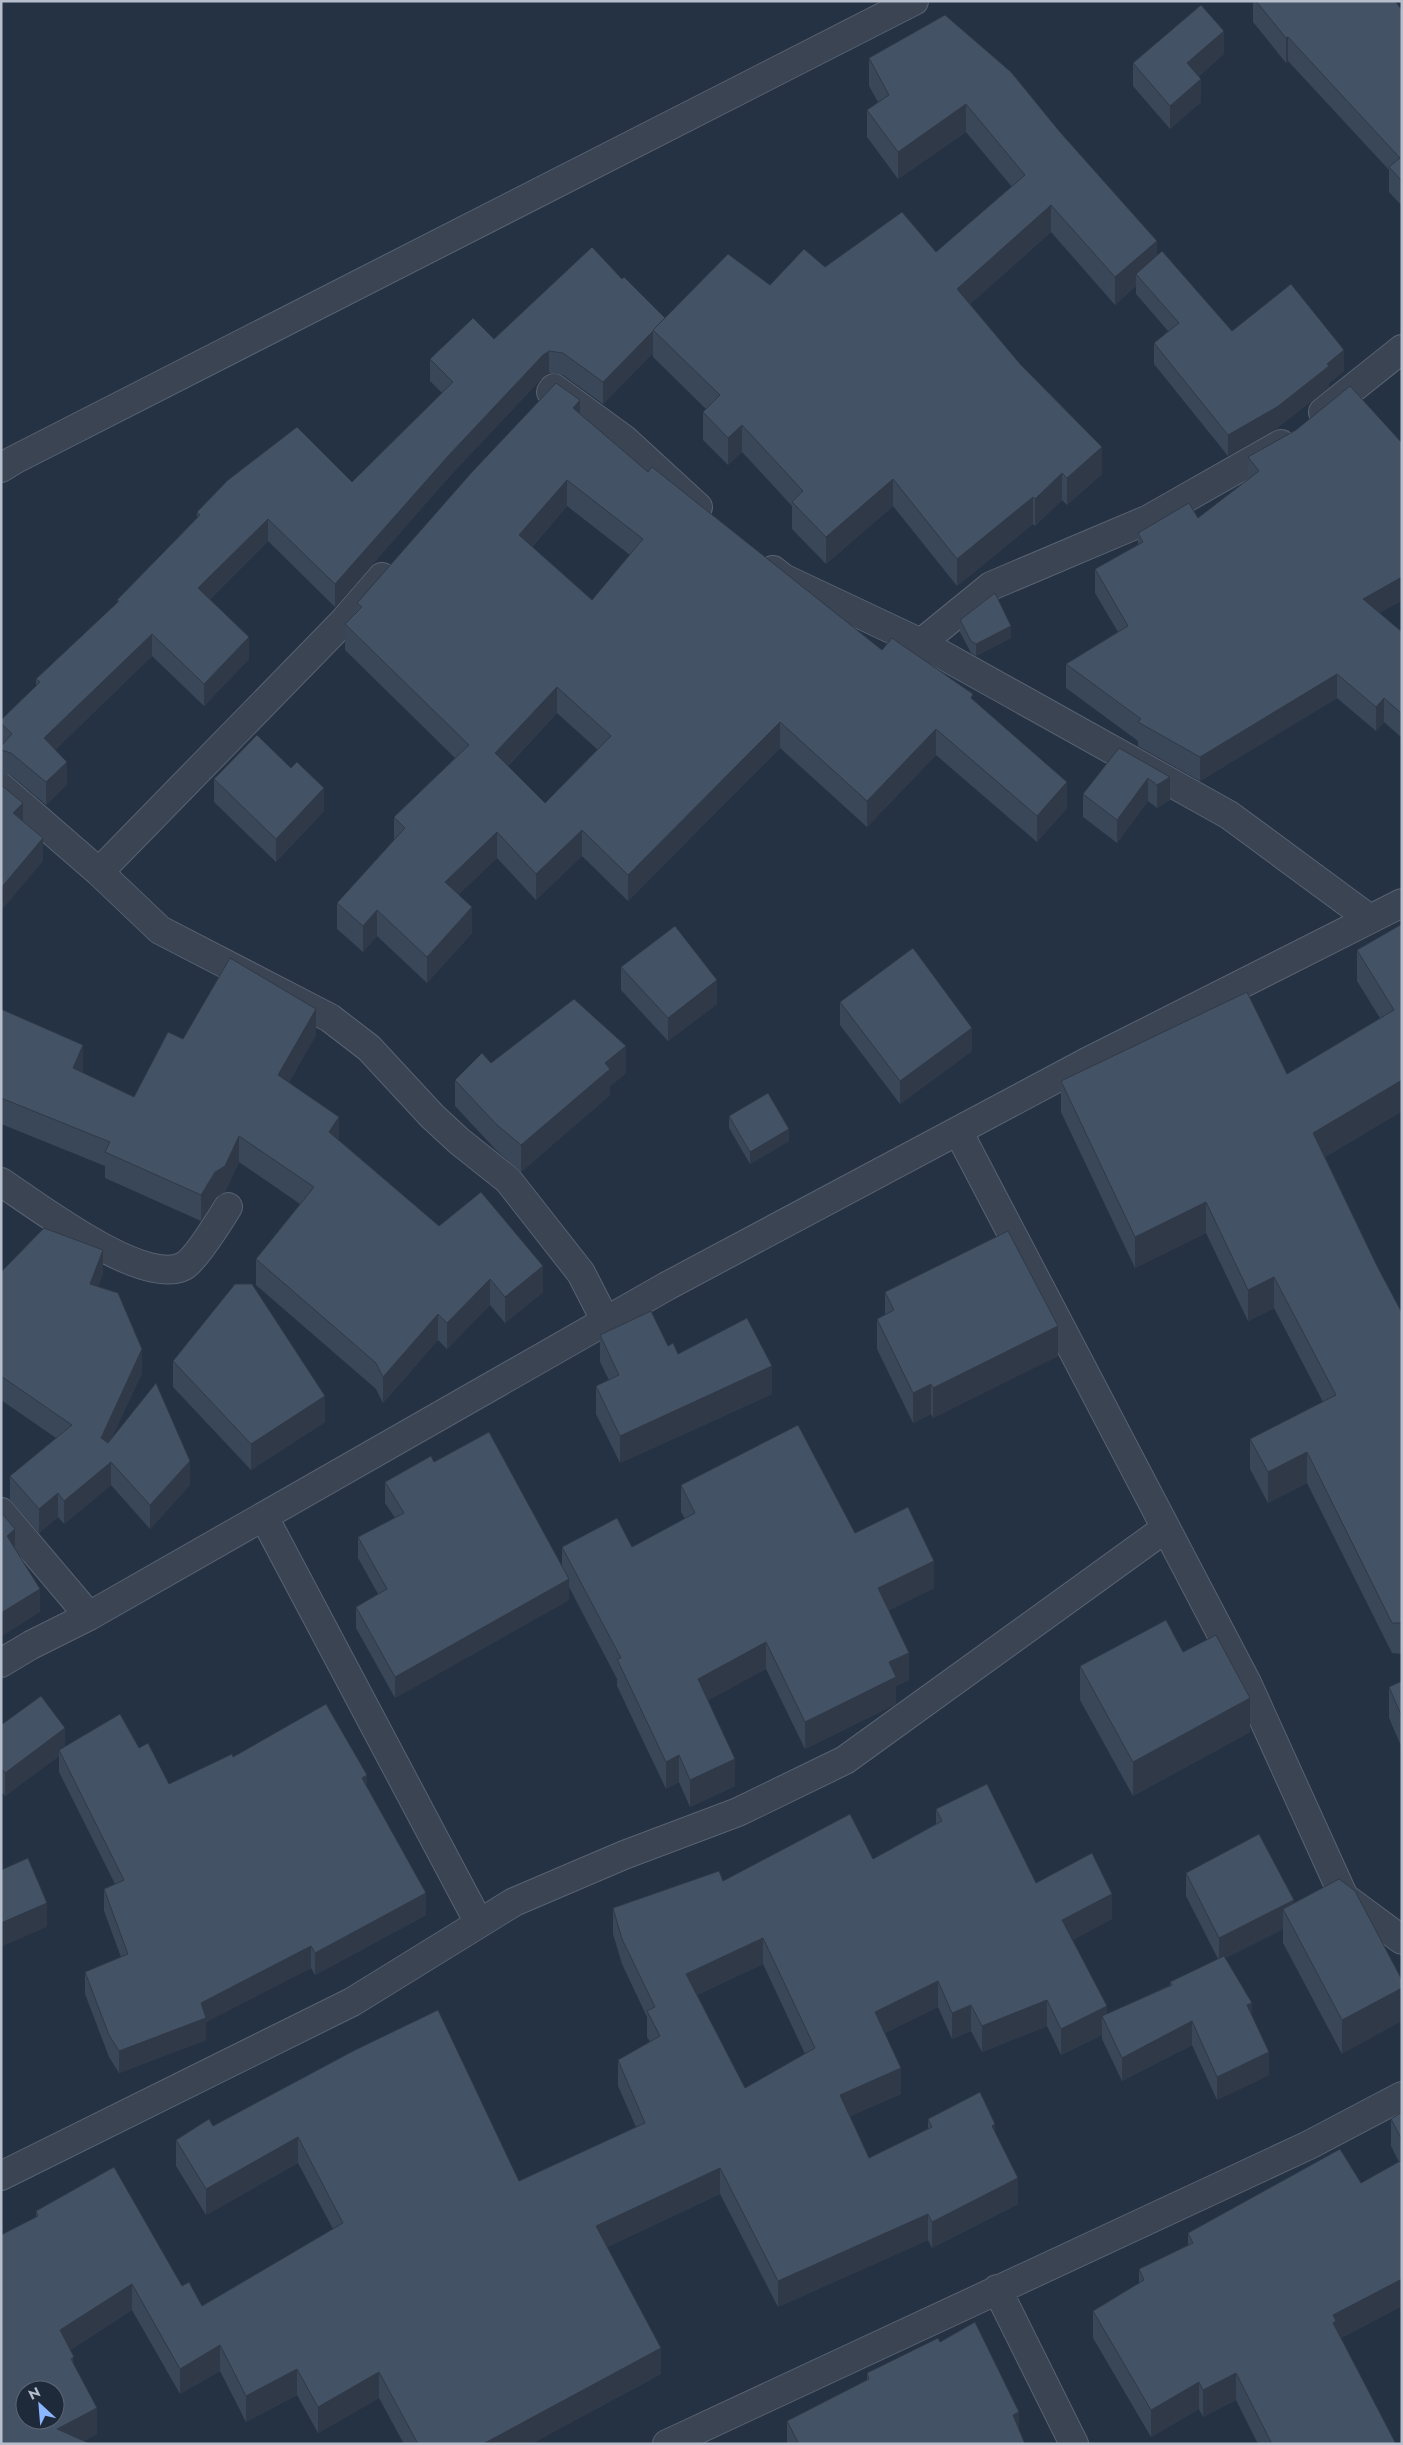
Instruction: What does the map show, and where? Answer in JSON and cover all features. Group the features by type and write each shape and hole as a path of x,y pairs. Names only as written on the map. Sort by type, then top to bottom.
{"street":[{"path":"1,468 22,455 914,1"},
{"path":"921,642 991,586 1149,519 1286,441 1402,349"},
{"path":"534,409 554,388 624,439 716,522"},
{"path":"753,553 783,578 921,642 1229,815 1370,919"},
{"path":"98,872 342,623 401,556"},
{"path":"1,788 98,872 160,930 330,1018 369,1048 458,1141 508,1180 581,1273 605,1320"},
{"path":"1,1663 31,1645 90,1616 605,1320 1085,1063 1402,903"},
{"path":"958,1131 1247,1683 1344,1897 1402,1940"},
{"path":"1,1182 102,1248 157,1270 184,1266 208,1238 228,1207"},
{"path":"1,1512 90,1616"},
{"path":"264,1517 479,1923"},
{"path":"2,2174 352,2002 514,1902 624,1855 738,1812 845,1760 1166,1528"},
{"path":"667,2444 1309,2145 1402,2096"},
{"path":"998,2289 1074,2444"}],"building":[{"path":"1256,1 1395,1 1402,10 1402,181 1389,167 1400,158 1288,37 1286,38"},
{"path":"1201,5 1224,31 1187,63 1201,79 1170,106 1133,63"},
{"path":"945,15 1011,72 1060,132 1157,241 1115,277 1051,205 957,289 1021,365 1102,447 1067,478 1062,473 1035,499 1033,497 957,559 893,479 826,537 792,502 803,491 742,425 728,438 703,412 720,395 653,330 728,254 770,285 804,249 825,267 902,212 936,252 1025,175 966,104 898,152 867,110 889,95 869,58"},
{"path":"592,247 622,279 624,277 665,318 603,382 563,353 549,351 543,355 449,455 335,584 268,519 198,588 249,637 204,684 152,634 44,738 67,762 46,782 11,753 1,750 1,746 12,734 1,723 1,720 40,682 36,679 119,601 117,600 200,515 197,512 228,480 297,427 352,482 453,382 430,359 473,318 494,339"},
{"path":"1162,251 1232,331 1291,284 1344,350 1327,364 1329,366 1277,407 1228,435 1154,343 1179,323 1136,274"},
{"path":"556,383 580,400 573,408 648,472 652,467 882,650 892,638 973,694 971,698 1067,782 1037,816 936,729 867,801 780,722 628,875 582,830 536,874 497,832 445,882 472,907 427,957 377,910 363,926 337,903 405,828 394,817 469,745 345,624 362,607 357,603 472,472","holes":["567,480 643,539 592,600 519,535","557,687 611,736 545,803 495,753"]},
{"path":"1350,386 1402,443 1402,577 1363,599 1402,632 1402,714 1384,698 1376,707 1337,674 1200,757 1138,722 1141,719 1066,664 1128,626 1095,569 1143,542 1138,533 1189,503 1198,518 1259,471 1248,457 1296,430"},
{"path":"995,593 1011,626 976,644 971,641 960,620"},
{"path":"257,735 291,768 297,762 324,788 276,839 214,779"},
{"path":"1119,748 1170,777 1157,785 1148,778 1117,820 1083,794"},
{"path":"1,785 23,803 13,813 43,838 1,888"},
{"path":"1402,924 1402,1080 1313,1133 1377,1266 1402,1313 1402,1623 1392,1623 1307,1452 1268,1472 1250,1439 1336,1395 1274,1277 1248,1290 1206,1202 1135,1237 1061,1081 1247,992 1287,1074 1394,1010 1357,950"},
{"path":"675,926 717,980 668,1018 621,967"},
{"path":"913,948 972,1028 900,1081 840,1002"},
{"path":"230,958 316,1009 278,1075 339,1117 329,1132 439,1226 481,1192 543,1266 505,1297 490,1279 447,1323 438,1314 383,1377 376,1363 256,1259 314,1187 239,1136 225,1166 215,1172 201,1195 105,1152 110,1142 1,1098 1,1009 83,1045 73,1068 134,1097 168,1032 183,1039"},
{"path":"574,999 626,1046 605,1063 610,1069 521,1145 496,1124 455,1080 482,1053 491,1063"},
{"path":"768,1093 789,1129 750,1152 729,1116"},
{"path":"44,1228 103,1250 90,1284 118,1293 142,1349 101,1438 108,1443 156,1383 190,1461 150,1505 111,1462 64,1501 58,1493 39,1509 10,1476 72,1425 1,1376 1,1272"},
{"path":"1008,1231 1058,1326 933,1388 931,1384 913,1393 877,1319 894,1310 885,1292"},
{"path":"235,1284 252,1284 325,1396 251,1444 173,1361"},
{"path":"651,1311 668,1346 673,1343 678,1354 747,1318 772,1366 620,1436 596,1386 619,1375 600,1335"},
{"path":"798,1425 855,1533 908,1507 934,1561 878,1588 909,1653 889,1662 896,1677 805,1722 766,1642 698,1679 735,1759 690,1780 679,1755 666,1762 617,1659 621,1658 562,1547 617,1518 632,1547 695,1513 681,1485"},
{"path":"489,1432 569,1579 395,1677 356,1607 387,1589 358,1537 404,1513 385,1482 431,1456 434,1462"},
{"path":"1,1512 15,1529 7,1536 40,1589 1,1613"},
{"path":"1166,1620 1183,1652 1216,1635 1250,1698 1133,1762 1080,1666"},
{"path":"1402,1681 1402,1717 1389,1687"},
{"path":"41,1696 65,1728 5,1773 1,1768 1,1725"},
{"path":"326,1704 367,1775 362,1778 426,1893 315,1953 311,1946 201,2003 206,2018 119,2051 109,2035 85,1972 128,1954 104,1889 124,1880 59,1750 120,1714 139,1748 148,1743 169,1784 232,1754 233,1757"},
{"path":"987,1784 1036,1883 1092,1853 1112,1894 1062,1920 1107,2006 1061,2029 1047,2000 982,2026 971,2005 952,2013 938,1981 875,2012 901,2068 840,2095 869,2158 932,2127 928,2119 980,2092 995,2124 992,2126 1018,2178 932,2222 928,2214 778,2281 720,2168 596,2226 661,2348 483,2444 418,2444 379,2372 318,2407 297,2369 246,2396 220,2345 180,2369 132,2284 60,2330 74,2357 71,2359 97,2408 65,2425 65,2380 15,2380 15,2430 59,2430 91,2444 1,2444 1,2235 38,2216 36,2211 114,2167 182,2286 189,2282 202,2306 343,2223 298,2137 206,2189 176,2140 209,2119 213,2126 355,2050 438,2010 519,2181 645,2123 618,2060 660,2036 647,2011 655,2007 622,1939 613,1908 719,1871 723,1881 850,1814 873,1859 942,1821 936,1809","holes":["763,1938 815,2048 745,2088 686,1974"]},
{"path":"1259,1834 1294,1900 1219,1938 1186,1873"},
{"path":"28,1858 47,1903 1,1923 1,1870"},
{"path":"1339,1879 1355,1891 1402,1980 1402,1988 1342,2020 1283,1909"},
{"path":"1224,1956 1252,2003 1247,2005 1269,2052 1217,2077 1192,2021 1122,2058 1102,2016 1172,1985 1170,1982"},
{"path":"1402,2112 1402,2140 1391,2119"},
{"path":"1340,2149 1361,2183 1402,2160 1402,2279 1333,2315 1336,2321 1333,2323 1396,2444 1272,2444 1236,2373 1203,2390 1199,2382 1151,2410 1093,2311 1144,2280 1139,2269 1193,2243 1188,2233"},
{"path":"975,2322 1019,2412 1013,2415 1025,2444 799,2444 787,2421 869,2379 867,2373 938,2338 940,2342"}]}
